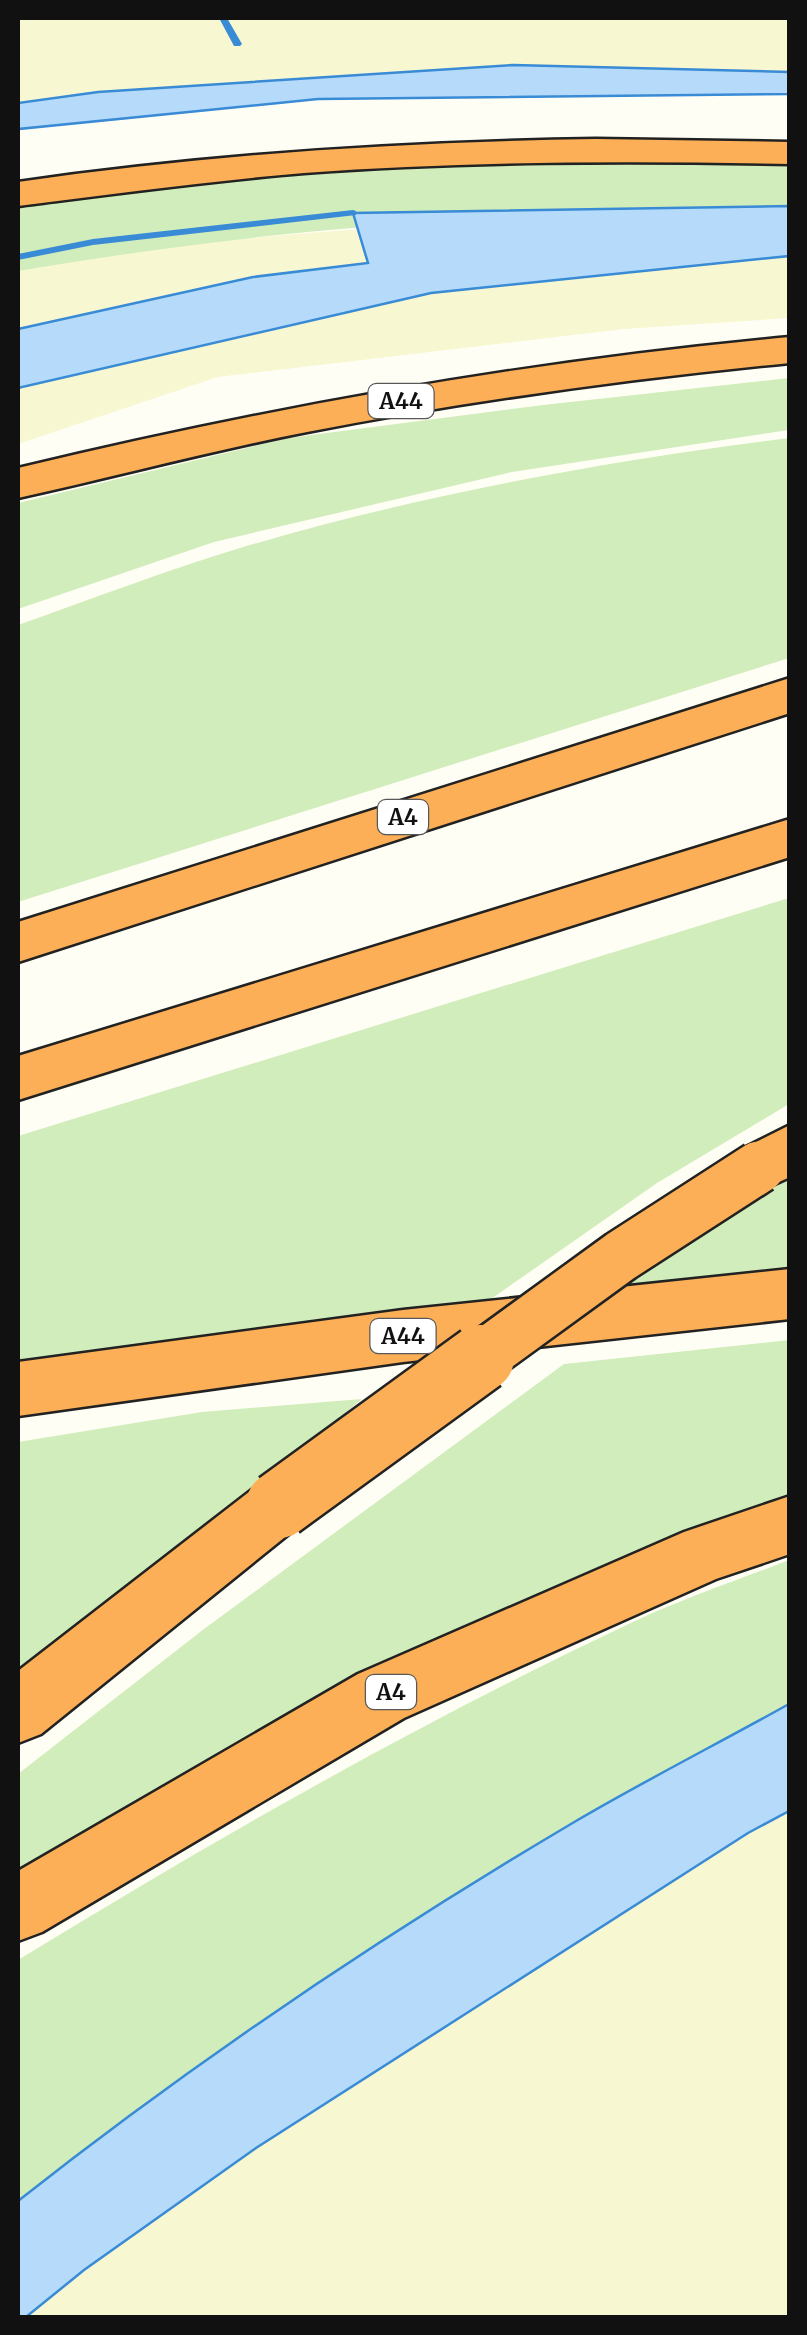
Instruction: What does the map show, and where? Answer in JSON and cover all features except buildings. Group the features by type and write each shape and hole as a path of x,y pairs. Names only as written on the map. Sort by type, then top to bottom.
{"highway":[{"path":"18,194 104,180 370,156 604,148 790,154"},
{"name":"A44","path":"18,483 146,451 430,395 637,365 790,350"},
{"name":"A4","path":"18,942 790,694"},
{"path":"18,1078 790,838"},
{"path":"18,1710 280,1505 606,1267 774,1157"},
{"name":"A44","path":"18,1389 322,1346 652,1306 790,1294"},
{"name":"A4","path":"18,1908 382,1696 706,1553 790,1525"}],"green space":[{"path":"18,18 789,18 789,72 513,65 98,92 18,103"},
{"path":"659,160 789,166 789,217 537,218 380,226 198,244 18,271 18,203 330,169"},
{"path":"789,217 789,318 624,329 218,377 18,444 18,271 163,246 501,219"},
{"path":"789,378 789,430 512,472 214,542 18,609 18,503 288,438"},
{"path":"789,438 789,658 18,902 18,625 212,557 375,512 581,469"},
{"path":"789,898 789,1104 657,1183 488,1301 18,1361 18,1136"},
{"path":"789,1161 789,1267 607,1287"},
{"path":"789,1340 789,1500 565,1583 400,1659 205,1762 18,1876 18,1774 204,1629 564,1364"},
{"path":"362,1399 18,1684 18,1442 202,1412"},
{"path":"789,1560 789,1704 576,1821 432,1910 222,2051 18,2201 18,1960 245,1825 477,1699 654,1613"},
{"path":"789,1811 789,2317 26,2318 84,2270 256,2148 748,1833"}],"water":[{"path":"513,65 789,72 789,94 318,99 18,129 18,103 98,92"},
{"path":"790,206 789,256 431,293 18,388 18,329 253,277 368,263 353,213"},
{"path":"789,1704 789,1811 748,1833 256,2148 84,2270 26,2317 18,2317 18,2201 221,2050 432,1909 576,1821"}],"waterway":[{"path":"223,18 237,44"},
{"path":"18,257 93,242 353,213"}]}
